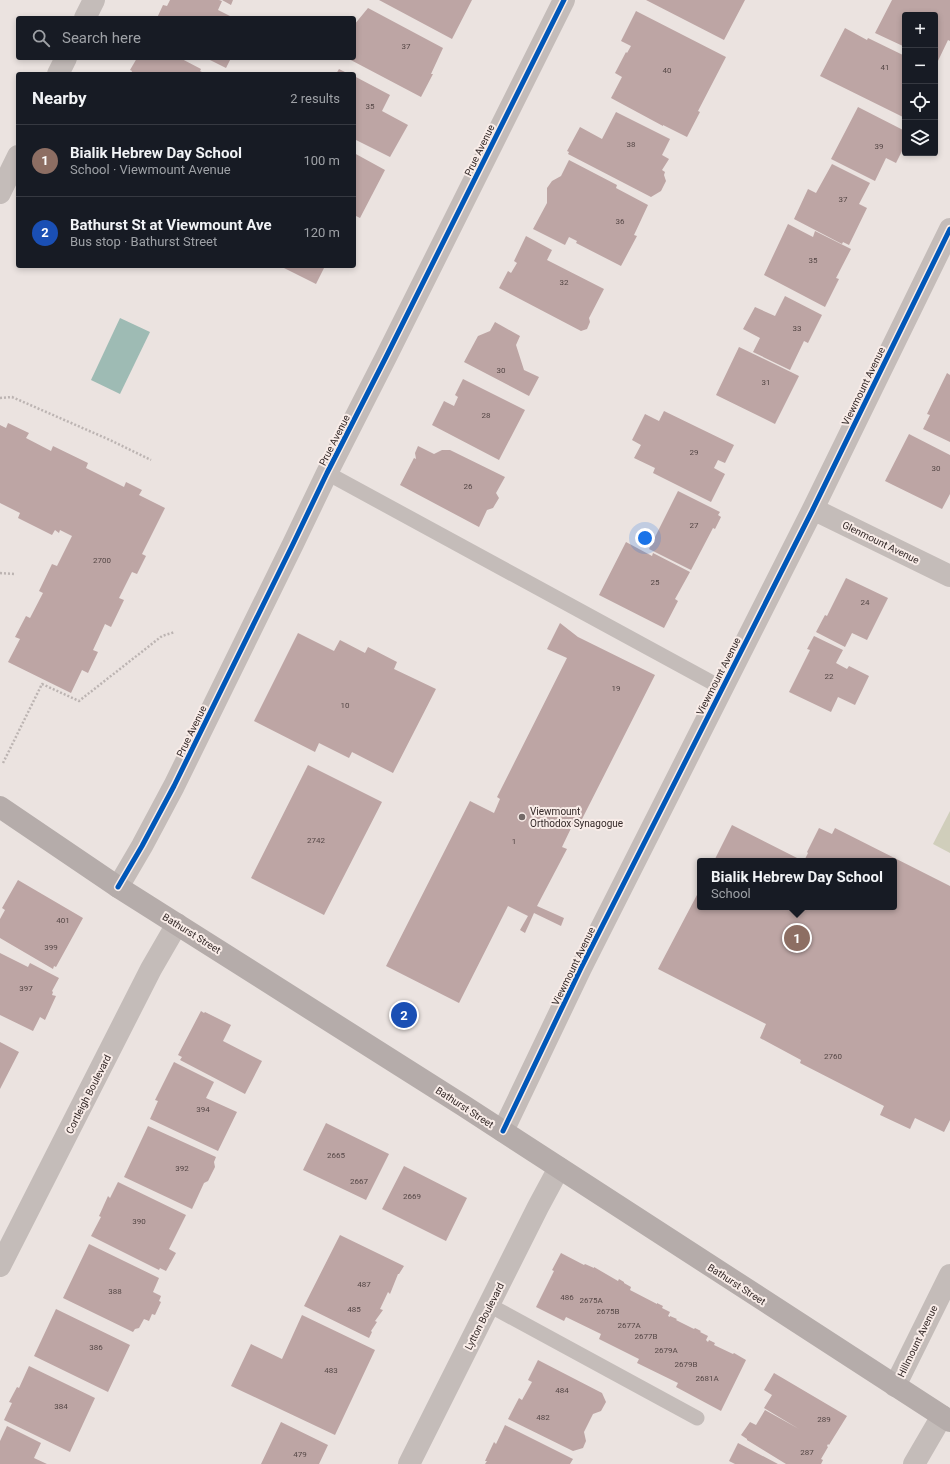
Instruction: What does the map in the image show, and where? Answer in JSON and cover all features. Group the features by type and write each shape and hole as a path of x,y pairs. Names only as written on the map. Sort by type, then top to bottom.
{"main road":[{"name":"Bathurst Street","path":"0,807 118,887 503,1131 894,1386 946,1418"}],"street":[{"path":"86,16 94,0"},
{"name":"Prue Avenue","path":"118,887 174,786 327,473 564,0"},
{"path":"59,72 65,60"},
{"path":"0,193 16,160"},
{"name":"Viewmount Avenue","path":"503,1131 581,968 813,509 950,229"},
{"name":"Glenmount Avenue","path":"813,509 950,576"},
{"name":"Cortleigh Boulevard","path":"0,1266 151,969 177,924"},
{"name":"Lytton Boulevard","path":"409,1464 559,1168"},
{"name":"Hillmount Avenue","path":"894,1386 950,1274"},
{"path":"914,1464 946,1418"}],"lane":[{"path":"327,473 722,688"},
{"path":"489,1304 697,1418"}],"path":[{"path":"0,398 12,397 110,440 151,460"},
{"path":"0,573 15,574"},
{"path":"3,763 42,684 79,701 162,636 174,632"}],"shaded area":[{"path":"950,811 950,853 933,844"}],"water":[{"path":"120,318 150,332 120,394 91,380"}],"building":[{"path":"170,0 219,0 222,1 218,10 230,16 158,16 163,5 167,6"},
{"path":"222,0 233,0 231,5"},
{"path":"379,0 472,0 452,39"},
{"path":"646,0 745,0 724,40"},
{"path":"892,0 950,0 950,41 948,40 938,61 938,12 902,12 902,46 875,33"},
{"path":"368,8 443,48 431,74 433,74 421,97 351,60 356,60 356,23"},
{"path":"636,11 726,57 698,111 700,112 687,137 611,98 622,77 615,73 626,52 627,53 631,46 621,41"},
{"path":"845,28 867,40 868,38 902,55 902,117 820,76"},
{"path":"136,60 184,60 201,69 200,71 202,72 132,72 130,70"},
{"path":"210,60 230,60 226,68"},
{"path":"339,69 345,72 337,72"},
{"path":"356,77 390,95 382,111 408,125 390,157 356,140"},
{"path":"858,107 902,129 902,151 896,163 886,158 875,181 831,159"},
{"path":"616,112 670,139 662,155 669,159 662,170 665,172 664,175 666,181 661,191 651,197 568,154 569,152 567,151 580,127 602,139"},
{"path":"356,154 385,170 360,218 356,216"},
{"path":"569,160 617,185 616,188 648,205 634,235 637,236 621,266 576,243 577,241 569,237 565,245 533,229 547,203 547,188 552,181 561,176"},
{"path":"832,164 870,183 859,204 867,208 849,245 843,242 842,244 794,219 808,189 816,193"},
{"path":"788,224 813,237 815,231 851,249 836,278 839,279 825,307 764,275"},
{"path":"526,236 552,250 547,260 604,289 589,318 590,322 587,329 581,331 499,288 508,271 511,273 517,263 514,261"},
{"path":"284,268 324,268 316,284"},
{"path":"785,296 822,315 808,343 804,341 790,370 753,352 760,338 743,329 755,307 775,316"},
{"path":"495,322 520,336 516,345 524,370 539,377 529,396 464,362 478,336 490,331"},
{"path":"739,347 799,376 775,424 716,395"},
{"path":"947,373 950,375 950,442 923,429 930,415 927,414"},
{"path":"463,379 525,410 499,460 432,425 444,401 454,406 458,397 455,395"},
{"path":"664,411 734,445 725,463 718,460 714,468 725,474 711,502 653,473 655,468 634,458 641,445 632,440 645,414 659,421"},
{"path":"8,423 29,433 26,438 51,451 53,446 88,463 86,468 124,487 126,482 142,490 139,495 165,508 142,554 146,556 137,574 132,572 119,598 124,600 111,627 105,624 93,650 98,652 88,673 82,670 71,693 8,662 20,639 15,637 26,616 30,618 43,593 39,591 52,564 57,566 72,536 60,530 59,533 55,530 52,535 18,518 20,513 0,503 0,425 6,428"},
{"path":"909,434 950,455 950,494 942,509 885,481"},
{"path":"418,446 434,454 442,450 450,450 505,477 496,493 499,498 493,508 487,510 479,527 400,485 414,458 416,459 415,453"},
{"path":"678,491 720,512 718,515 721,517 715,529 713,528 691,570 649,549"},
{"path":"626,542 652,556 653,553 690,572 675,599 678,601 664,628 599,595"},
{"path":"846,578 888,598 867,640 852,633 845,647 816,632 825,615 827,616"},
{"name":"Viewmount Orthodox Synagogue","path":"560,623 578,637 655,675 579,825 574,822 562,847 567,849 537,906 564,918 561,926 534,913 525,933 520,930 528,916 508,906 459,1003 386,966 470,801 494,813 500,799 497,797 567,658 547,649"},
{"path":"298,633 334,651 340,640 365,653 368,647 397,662 394,669 436,689 393,773 352,752 349,758 319,743 315,752 254,721"},
{"path":"814,636 843,650 836,663 847,669 849,666 869,676 855,705 838,697 831,712 789,692 810,650 807,649"},
{"path":"308,765 382,802 324,915 251,878"},
{"path":"732,825 797,858 716,858"},
{"path":"819,828 832,834 835,828 894,858 806,858 808,853 807,852"},
{"path":"897,859 950,886 950,1120 944,1132 915,1118 910,1129 880,1115 884,1106 800,1063 801,1060 760,1038 766,1024 658,969 697,895 697,910 897,910"},
{"path":"18,880 83,918 56,967 54,966 53,969 0,938 0,919 5,910 2,908"},
{"path":"0,953 28,967 30,963 59,978 52,991 52,995 56,996 45,1020 40,1017 33,1031 0,1015"},
{"path":"201,1011 231,1025 223,1041 262,1061 245,1094 180,1060 182,1057 178,1055"},
{"path":"0,1042 19,1052 0,1089"},
{"path":"174,1062 214,1082 206,1098 237,1112 218,1151 150,1119 158,1101 155,1100"},
{"path":"326,1123 389,1154 366,1200 303,1170"},
{"path":"148,1126 216,1157 214,1162 215,1167 208,1181 204,1183 192,1209 124,1177"},
{"path":"404,1166 467,1198 446,1241 382,1209"},
{"path":"118,1182 186,1215 169,1249 176,1253 166,1271 160,1268 159,1270 91,1236 101,1217 99,1216 108,1196 110,1198"},
{"path":"340,1235 404,1266 398,1274 390,1294 388,1292 380,1309 383,1310 375,1321 377,1322 371,1331 372,1332 369,1338 304,1306"},
{"path":"89,1244 159,1278 153,1292 161,1296 159,1301 161,1302 155,1315 152,1314 149,1321 144,1319 139,1328 135,1329 133,1332 63,1298"},
{"path":"561,1253 584,1265 594,1267 618,1281 619,1279 631,1287 630,1290 663,1306 662,1308 670,1312 668,1316 701,1331 700,1332 708,1336 706,1340 708,1342 709,1340 715,1343 714,1345 733,1354 734,1353 746,1360 721,1411 676,1387 678,1383 637,1363 639,1359 599,1339 601,1334 566,1317 564,1321 536,1307 554,1271 552,1270"},
{"path":"56,1309 130,1345 108,1392 34,1356"},
{"path":"302,1315 375,1350 335,1435 231,1386 251,1344 282,1359"},
{"path":"538,1360 602,1393 606,1402 601,1411 593,1414 584,1432 586,1441 583,1448 573,1451 508,1419 519,1398 522,1400 532,1382 528,1380"},
{"path":"29,1366 95,1398 70,1452 4,1420 12,1403 9,1402 17,1387 19,1388"},
{"path":"774,1373 847,1416 829,1445 828,1444 828,1447 821,1459 823,1460 821,1464 786,1464 741,1435 750,1422 756,1425 765,1410 799,1429 764,1408 772,1395 764,1390"},
{"path":"281,1422 328,1445 319,1464 261,1464"},
{"path":"505,1425 573,1459 570,1464 485,1464 494,1442 496,1444"},
{"path":"7,1426 41,1443 34,1458 47,1464 0,1464 0,1441"},
{"path":"738,1443 778,1464 735,1464 729,1461"}],"cycle path":[{"path":"118,887 174,786 327,473 564,0"},
{"path":"503,1131 581,968 813,509 950,229"}],"place":[{"name":"Viewmount Orthodox Synagogue","path":"522,817"},
{"name":"Bialik Hebrew Day School","path":"797,938"},
{"name":"Bathurst St at Viewmount Ave","path":"404,1015"}]}
